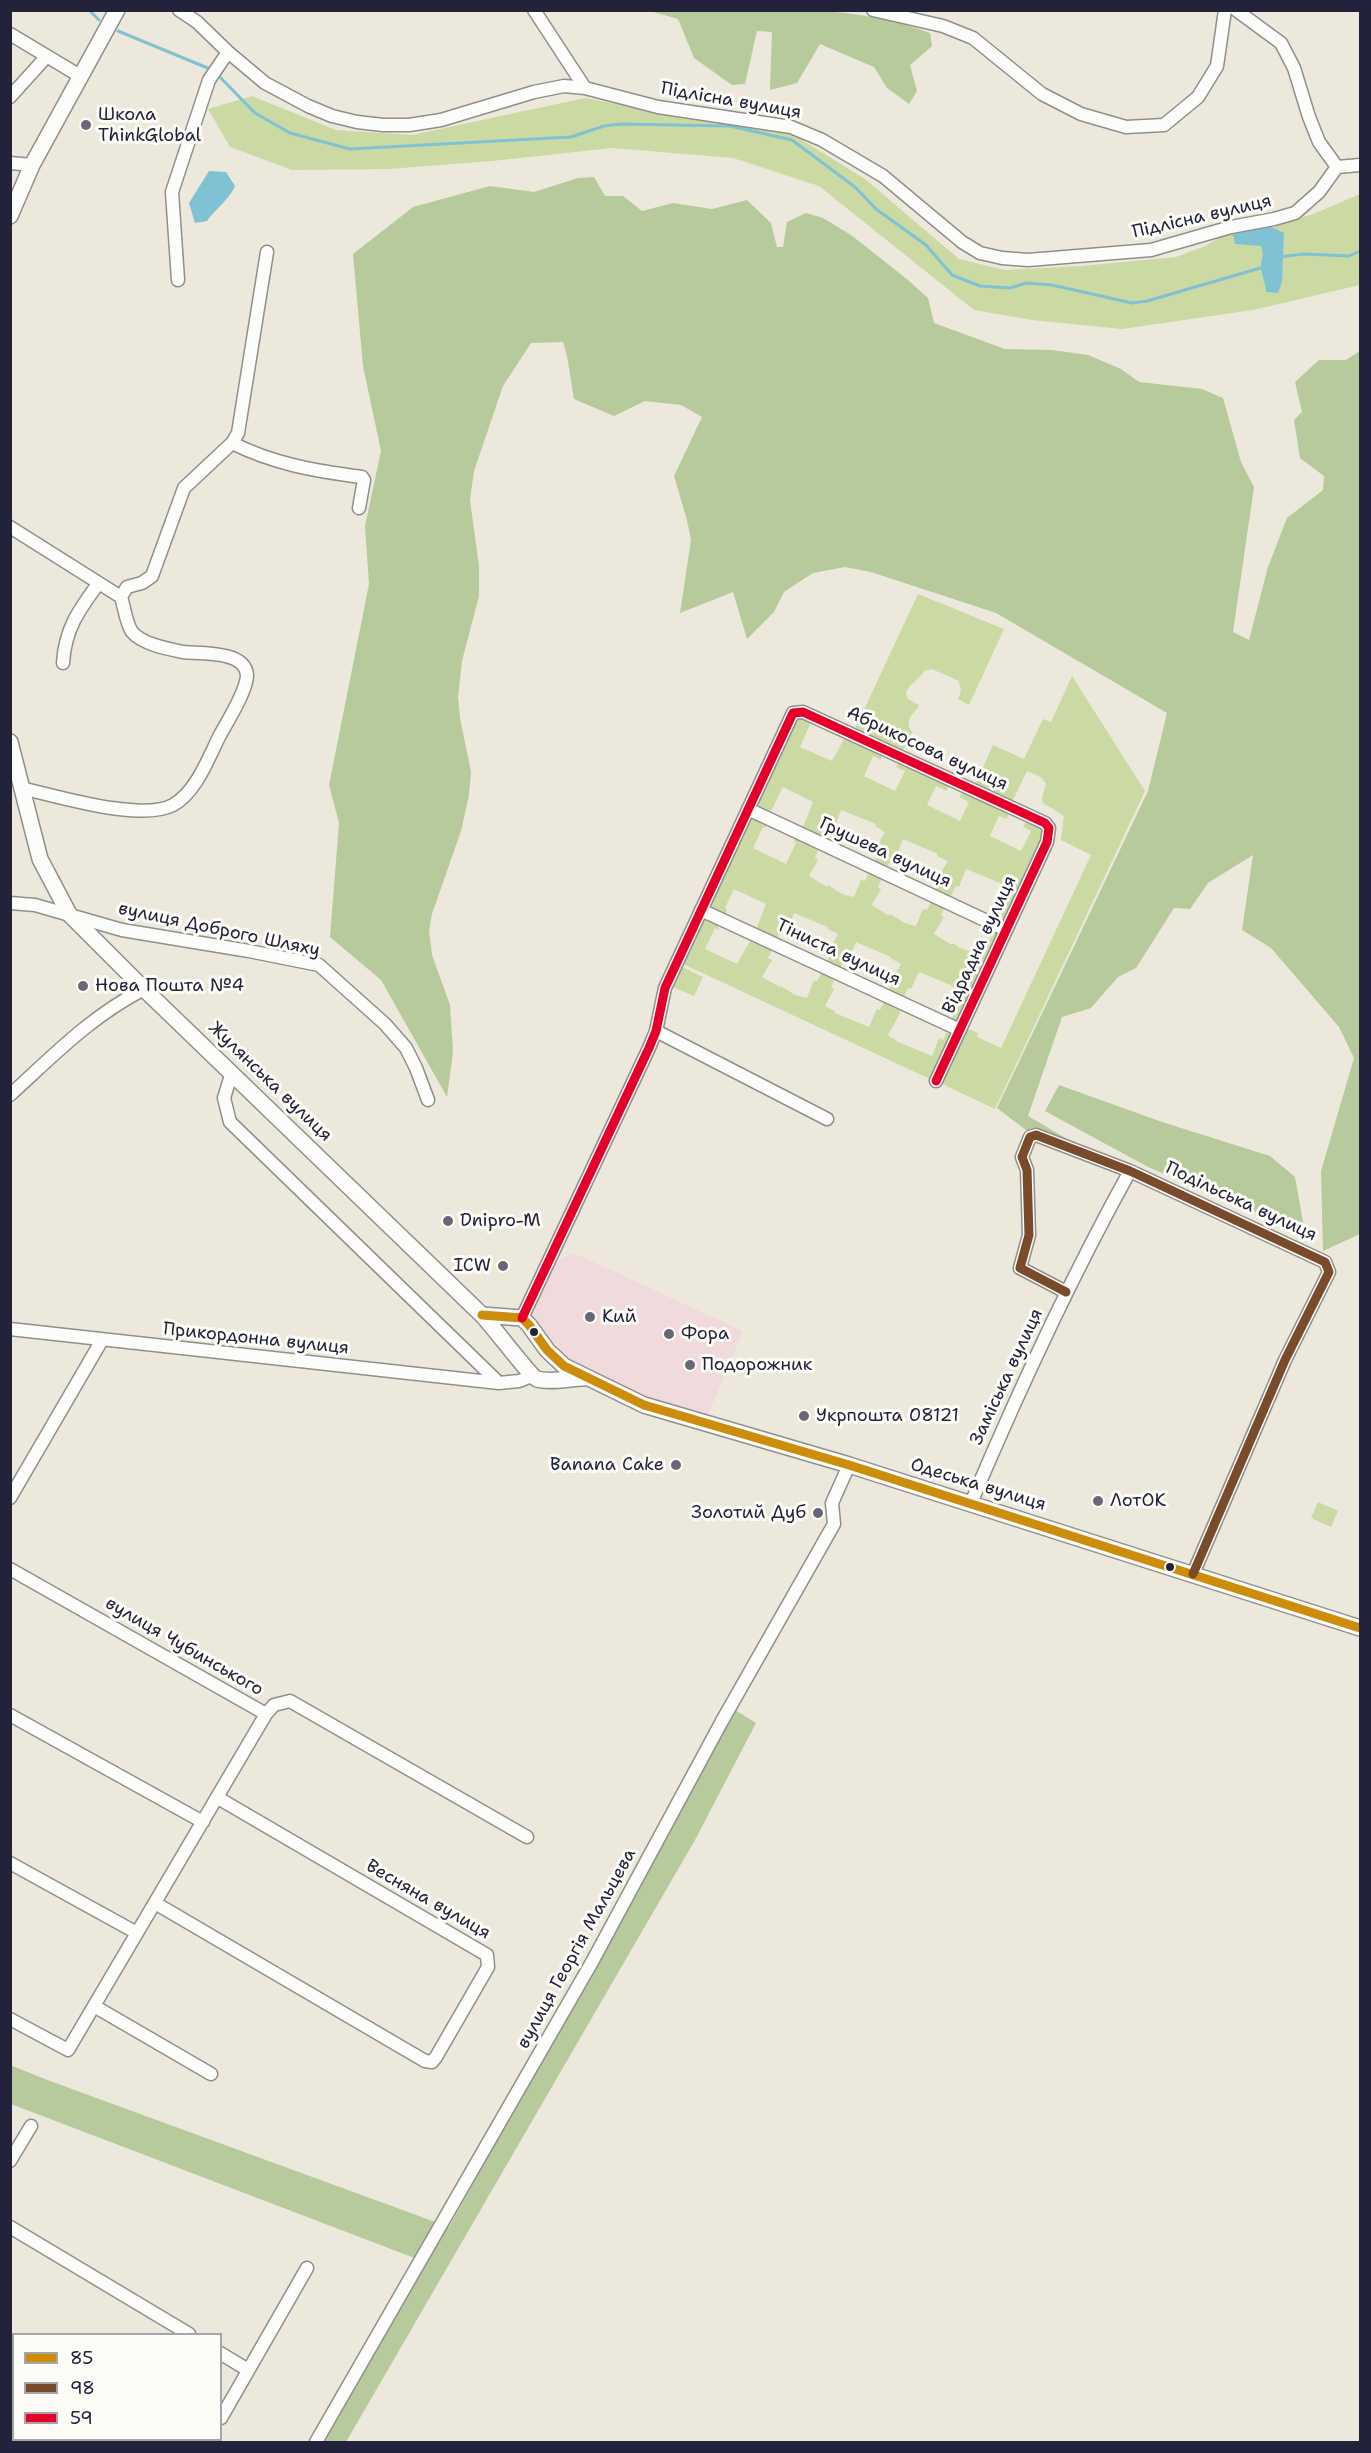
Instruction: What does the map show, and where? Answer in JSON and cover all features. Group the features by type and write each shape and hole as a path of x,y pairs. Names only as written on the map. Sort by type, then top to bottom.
{"street":[{"path":"10,216 32,165 117,10"},
{"name":"Підлісна вулиця","path":"180,10 265,83 332,116 383,126 441,120 534,92 564,86 585,88 658,107 791,127 822,140 884,176 962,242 980,253 1002,258 1028,260 1151,250 1231,227 1274,219 1295,213 1319,192 1337,166"},
{"path":"534,10 585,88"},
{"path":"873,10 943,26 974,38 1042,93 1081,114 1126,127 1164,124 1198,97 1217,66 1225,10"},
{"path":"1236,10 1281,43 1294,68 1308,117 1319,142 1337,166 1360,165"},
{"path":"10,34 80,76"},
{"path":"178,280 172,192 209,80 228,52"},
{"path":"10,97 47,56"},
{"path":"10,163 32,165"},
{"path":"121,597 127,587 142,583 152,576 184,488 232,443 240,424 267,252"},
{"path":"232,443 264,458 307,470 362,477 364,480 359,508"},
{"path":"10,527 121,597 132,631 147,642 182,652 231,657 244,668 247,675 242,691 206,763 190,789 174,804 154,811 130,810 21,788"},
{"path":"63,663 64,648 75,616 98,584"},
{"name":"Абрикосова вулиця","path":"748,809 793,713 803,712 1045,823"},
{"name":"Жулянська вулиця","path":"10,742 40,860 69,914 482,1315 532,1377"},
{"path":"502,1337 505,1323 518,1317 656,1031 665,988 748,809"},
{"name":"Грушева вулиця","path":"748,809 1006,930"},
{"name":"Відрадна вулиця","path":"936,1082 1047,842 1049,828 1045,823"},
{"name":"вулиця Доброго Шляху","path":"10,903 35,905 122,930 319,965 385,1024 406,1048 428,1100"},
{"name":"Тіниста вулиця","path":"701,910 960,1030"},
{"path":"10,1095 90,1021 144,989"},
{"path":"656,1031 827,1119"},
{"path":"232,1072 224,1098 230,1122 499,1383"},
{"name":"Подільська вулиця","path":"1066,1292 1020,1268 1029,1235 1027,1170 1022,1157 1029,1137 1036,1135 1130,1171 1306,1251 1325,1262 1329,1272 1285,1360 1194,1574"},
{"name":"Заміська вулиця","path":"971,1503 1084,1254 1130,1171"},
{"path":"482,1315 518,1317 530,1325 556,1360 586,1378"},
{"name":"Прикордонна вулиця","path":"10,1329 499,1383 532,1377"},
{"path":"10,1498 102,1340"},
{"path":"550,1379 556,1371 556,1360"},
{"path":"532,1377 544,1380 586,1378"},
{"name":"Одеська вулиця","path":"586,1378 615,1393 674,1414 971,1503 1360,1628"},
{"name":"вулиця Георгія Мальцева","path":"316,2442 592,1962 722,1721 834,1524 832,1503 849,1465"},
{"name":"вулиця Чубинського","path":"10,1569 266,1714 274,1705 290,1701 527,1837"},
{"path":"10,2019 68,2050 266,1714"},
{"path":"10,1715 203,1822"},
{"name":"Весняна вулиця","path":"155,1903 425,2061 432,2061 436,2057 488,1968 487,1955 218,1798"},
{"path":"10,1863 137,1933"},
{"path":"94,2006 211,2074"},
{"path":"10,2161 31,2126"},
{"path":"10,2227 187,2333"},
{"path":"222,2416 307,2268"},
{"path":"222,2354 248,2370"}],"shaded area":[{"path":"574,1253 743,1331 706,1419 649,1400 559,1357 529,1321 557,1261"}],"green space":[{"path":"792,9 827,11 897,23 930,33 932,46 910,65 917,91 909,104 887,88 874,67 820,44 797,83 770,90 772,32 757,31 745,84 732,85 694,58 678,19 650,11"},
{"path":"252,96 336,130 412,135 585,98 676,115 789,132 865,179 959,259 1005,270 1176,257 1205,246 1229,232 1311,215 1360,194 1360,285 1253,310 1122,329 1032,320 974,310 819,186 733,158 612,148 389,169 292,170 230,147 208,109"},
{"path":"594,177 605,196 623,196 642,211 673,203 712,209 747,200 771,223 777,247 783,247 787,222 806,213 823,218 851,235 928,298 934,323 1005,349 1052,350 1088,355 1121,369 1139,382 1202,389 1223,398 1241,462 1254,487 1233,632 1249,640 1268,567 1287,518 1323,490 1324,476 1300,458 1294,420 1302,412 1295,382 1319,360 1346,360 1360,351 1360,1234 1323,1251 1321,1171 1354,1058 1339,1027 1271,948 1242,930 1253,855 1208,883 1190,909 1174,908 1136,968 1118,977 1091,1008 1062,1017 1028,1116 1069,1140 1026,1130 997,1108 1148,791 1167,713 996,613 871,572 845,567 813,573 784,592 774,612 747,639 733,592 680,613 691,540 674,476 702,417 681,405 645,401 614,416 574,399 563,342 531,343 503,386 474,471 470,500 479,566 479,596 462,661 458,697 471,772 469,795 461,831 432,914 429,931 432,955 450,1005 453,1052 447,1097 381,980 330,937 339,823 329,785 369,584 365,526 381,451 363,366 353,254 413,207 490,186 534,192 578,178"},
{"path":"918,594 1004,629 969,705 958,699 961,691 959,681 932,669 924,671 910,687 906,693 908,699 919,705 910,717 909,724 912,732 903,751 855,729"},
{"path":"1072,676 1145,791 995,1109 940,1083 968,1029 978,1033 977,1037 1001,1048 1091,855 1061,840 1064,816 1043,803 1042,797 1046,784 1042,778 1027,771 1012,802 975,785 993,745 1024,759 1043,719 1051,722"},
{"path":"799,717 811,722 800,747 832,761 845,737 881,753 881,760 873,756 864,776 895,791 905,771 896,767 898,763 902,763 948,784 947,791 936,786 927,805 960,821 969,802 959,797 964,791 1009,812 1007,819 999,816 990,836 1021,851 1031,831 1023,827 1026,821 1041,828 1043,838 1005,920 997,920 1010,891 1000,883 966,869 959,887 956,886 950,898 935,891 941,879 938,877 948,861 937,856 938,854 903,839 896,857 893,856 887,867 874,862 879,850 876,848 885,832 875,826 876,824 841,810 834,828 830,826 824,839 803,827 813,802 783,787 771,811 760,808 758,803"},
{"path":"753,817 766,825 766,828 763,827 753,848 786,864 797,837 819,848 815,858 818,860 809,876 827,887 828,885 842,894 854,897 861,880 865,881 869,871 882,878 878,887 881,889 872,905 889,916 890,914 905,923 916,926 923,909 927,910 932,900 945,906 941,916 944,917 934,934 952,945 953,943 979,955 986,938 990,939 995,930 999,932 960,1020 951,1020 963,993 952,988 953,986 919,972 911,989 908,988 904,997 889,991 893,981 891,980 901,964 891,957 856,942 849,960 845,958 840,969 827,962 831,952 829,951 838,934 828,927 794,913 787,930 782,929 777,940 756,930 766,904 734,889 725,908 727,910 725,915 713,908 711,904"},
{"path":"707,919 718,924 719,930 715,928 705,949 737,964 751,939 773,948 768,958 772,960 762,977 795,995 807,998 814,980 817,981 822,972 835,978 831,987 834,989 825,1006 835,1013 869,1027 877,1009 880,1010 884,1002 899,1008 900,1013 888,1035 898,1042 932,1056 939,1038 943,1040 946,1033 950,1033 952,1036 932,1080 683,964 703,921"},
{"path":"682,967 703,977 694,996 673,987"},
{"path":"1059,1085 1162,1122 1270,1156 1295,1177 1305,1233 1148,1167 1045,1111"},
{"path":"1318,1502 1338,1511 1331,1527 1311,1518"},
{"path":"735,1710 756,1723 695,1840 346,2442 322,2442 425,2262 11,2104 10,2065 449,2227"}],"water":[{"path":"209,171 226,172 235,186 207,221 195,223 189,203"},
{"path":"1267,225 1284,233 1282,282 1278,293 1266,292 1261,269 1263,255 1261,246 1235,244 1233,234"}],"waterway":[{"path":"89,10 99,20"},
{"path":"118,31 210,69"},
{"path":"217,74 255,113 290,133 350,149 571,137 604,126 621,124 730,126 792,140 855,187 876,209 926,245 952,275 980,286 1010,288 1026,283 1052,285 1132,303 1147,301 1264,267"},
{"path":"1279,257 1304,254 1349,256 1360,251"}],"transit line":[{"name":"59","path":"522,1318 649,1048 656,1031 665,988 793,713 803,712 1045,823 1049,828 1047,842 936,1081"},
{"name":"98","path":"1066,1292 1020,1268 1029,1235 1027,1170 1022,1157 1030,1137 1036,1135 1130,1171 1325,1262 1329,1272 1285,1360 1193,1574"},
{"name":"85","path":"482,1315 522,1318 547,1350 564,1366 644,1405 849,1465 1360,1628"}],"place":[{"name":"Школа ThinkGlobal","path":"86,125"},
{"name":"Нова Пошта №4","path":"83,986"},
{"name":"Dnipro-M","path":"448,1221"},
{"name":"ICW","path":"503,1266"},
{"name":"Кий","path":"590,1317"},
{"name":"Фора","path":"669,1334"},
{"name":"Подорожник","path":"690,1365"},
{"name":"Укрпошта 08121","path":"804,1416"},
{"name":"Banana Cake","path":"676,1465"},
{"name":"ЛотОК","path":"1098,1501"},
{"name":"Золотий Дуб","path":"818,1513"}]}
